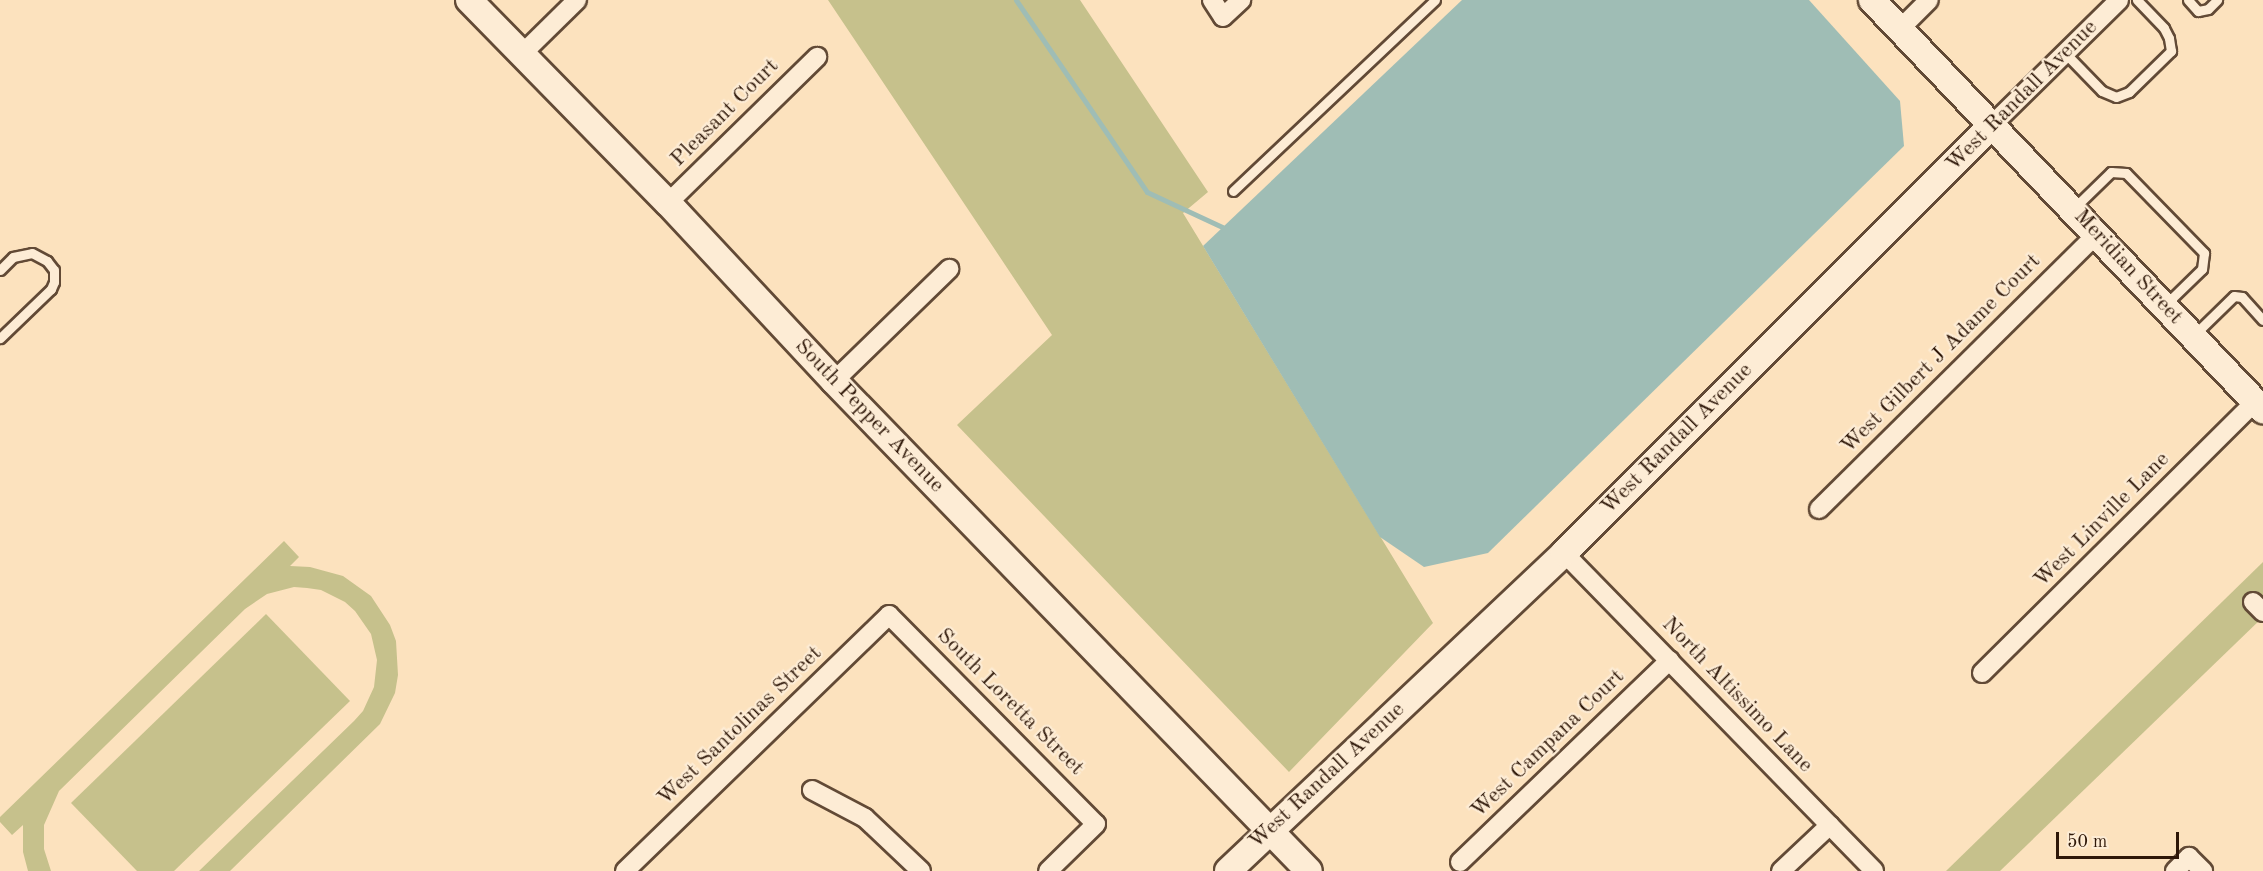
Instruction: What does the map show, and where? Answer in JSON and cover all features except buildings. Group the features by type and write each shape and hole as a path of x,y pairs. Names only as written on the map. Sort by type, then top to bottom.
{"street":[{"name":"South Pepper Avenue","path":"469,0 668,203 834,381 1309,871"},
{"path":"522,54 577,0"},
{"path":"1212,0 1223,17 1241,0"},
{"name":"Meridian Street","path":"1872,0 2259,406"},
{"path":"1899,30 1929,0"},
{"name":"West Randall Avenue","path":"1228,871 1564,553 2119,0"},
{"name":"Pleasant Court","path":"668,203 817,57"},
{"name":"West Gilbert J Adame Court","path":"1819,509 2097,234"},
{"path":"834,381 950,269"},
{"name":"West Linville Lane","path":"1982,673 2259,406"},
{"name":"North Altissimo Lane","path":"1564,553 1874,871"},
{"name":"South Loretta Street","path":"889,615 1096,824 1048,871"},
{"name":"West Santolinas Street","path":"625,871 889,615"},
{"name":"West Campana Court","path":"1460,862 1670,660"},
{"path":"812,790 864,818 921,871"},
{"path":"1782,871 1830,825"},
{"path":"2175,871 2189,857 2203,871"}],"lane":[{"path":"1233,191 1435,0"},
{"path":"2065,53 2102,91 2116,97 2129,92 2171,51 2169,38 2164,28 2137,0"},
{"path":"2188,0 2198,11 2208,9 2217,0"},
{"path":"2073,209 2111,172 2127,173 2204,252 2202,269 2164,306"},
{"path":"0,270 13,257 32,253 47,261 54,270 54,282 51,290 0,338"},
{"path":"2193,336 2234,296 2241,297 2263,320"}],"shaded area":[{"path":"828,0 1080,0 1208,192 1183,213 1433,623 1289,772 957,425 1052,335"},
{"path":"284,541 299,557 290,566 310,567 343,576 371,596 390,625 396,641 398,675 395,693 380,724 230,871 199,871 354,721 363,711 374,687 377,660 371,634 355,611 345,602 321,590 307,588 294,587 267,594 245,609 59,791 44,825 44,849 51,871 28,871 23,852 23,825 12,835 0,822 0,817"},
{"path":"2263,562 2263,617 2000,871 1946,871"},
{"path":"266,614 350,701 174,871 137,871 71,803"}],"water":[{"path":"1462,0 1809,0 1900,101 1904,146 1488,553 1424,567 1380,537 1203,246"}],"waterway":[{"path":"1016,0 1147,192 1222,227"}]}
